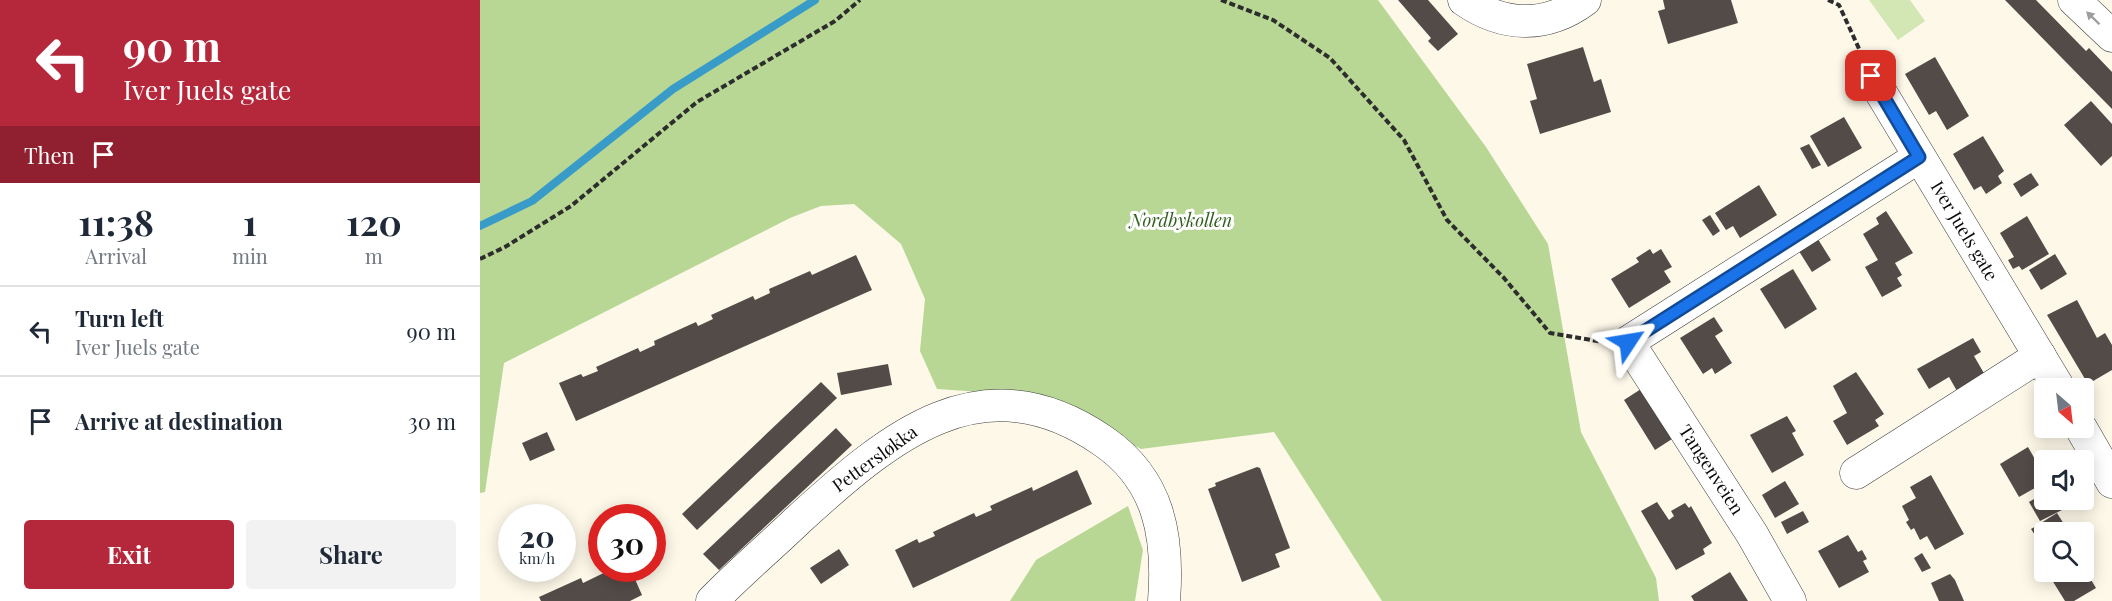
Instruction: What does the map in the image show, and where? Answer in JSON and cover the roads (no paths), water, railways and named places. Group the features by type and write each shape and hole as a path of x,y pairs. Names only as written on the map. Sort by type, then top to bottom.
{"street":[{"path":"1464,0 1479,10 1513,22 1543,21 1572,10 1585,0"},
{"path":"2074,0 2112,36"},
{"name":"Iver Juels gate","path":"1871,76 2053,378"},
{"name":"Tangenveien","path":"1790,601 1752,534 1628,342 1919,157"},
{"path":"1856,473 2040,356"},
{"name":"Pettersløkka","path":"712,601 828,493 891,443 928,422 956,410 989,405 1020,405 1064,418 1082,426 1114,448 1136,472 1154,500 1164,533 1167,563 1164,601"},
{"path":"2087,438 2112,482"}],"waterway":[{"path":"480,226 532,201 673,89 815,0"}],"park label":[{"name":"Nordbykollen","path":"1181,221"}]}
